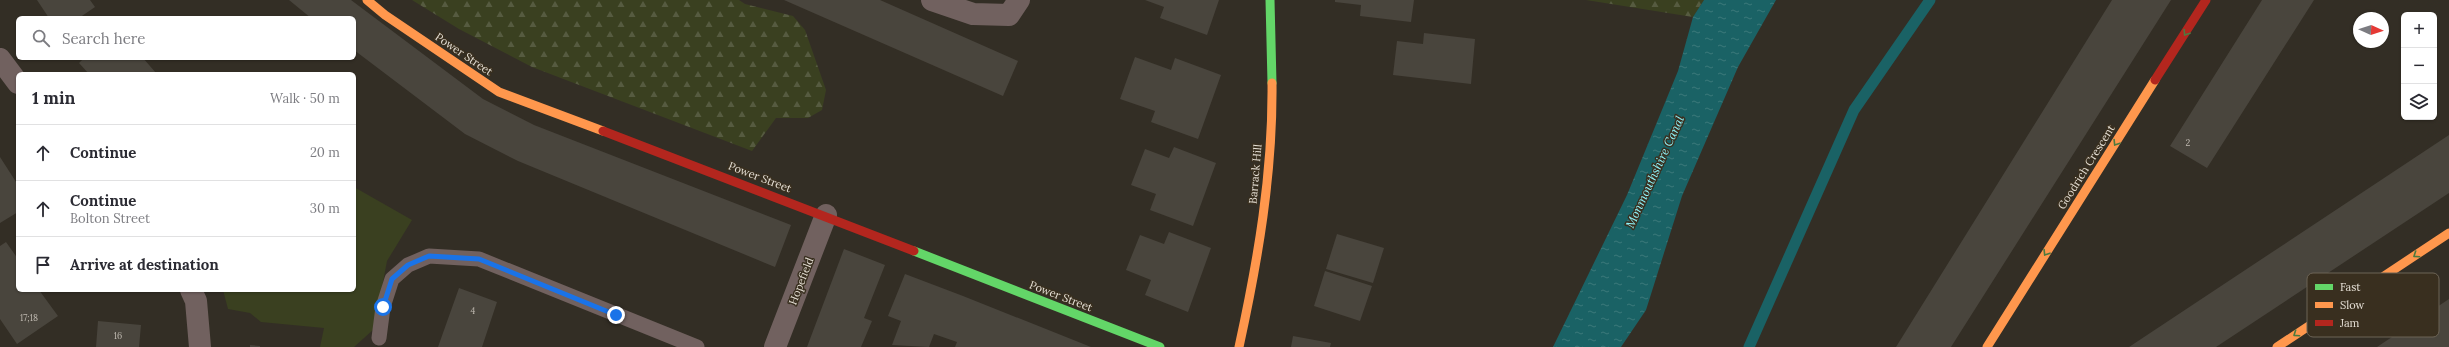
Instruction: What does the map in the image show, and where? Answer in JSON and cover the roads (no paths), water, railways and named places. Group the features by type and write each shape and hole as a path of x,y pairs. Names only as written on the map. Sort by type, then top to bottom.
{"street":[{"name":"Power Street","path":"367,0 385,15 499,92 826,215 1160,347"},
{"path":"932,0 973,14 1009,15 1019,0"},
{"name":"Barrack Hill","path":"1239,347 1254,281 1268,183 1273,89 1270,0"},
{"name":"Goodrich Crescent","path":"1987,347 2206,0"},
{"path":"0,59 16,80"},
{"name":"Hopefield","path":"775,347 826,215"},
{"path":"2389,273 2449,233"},
{"path":"193,292 196,301 200,347"},
{"path":"2277,347 2307,327"}],"lane":[{"path":"379,338 383,307 392,279 408,265 429,256 479,259 697,347"}],"water":[{"name":"Monmouthshire Canal","path":"1704,0 1776,0 1738,67 1682,196 1646,310 1621,347 1553,347 1627,195 1678,71 1693,17"}],"waterway":[{"path":"1749,347 1854,110 1930,0"}]}
